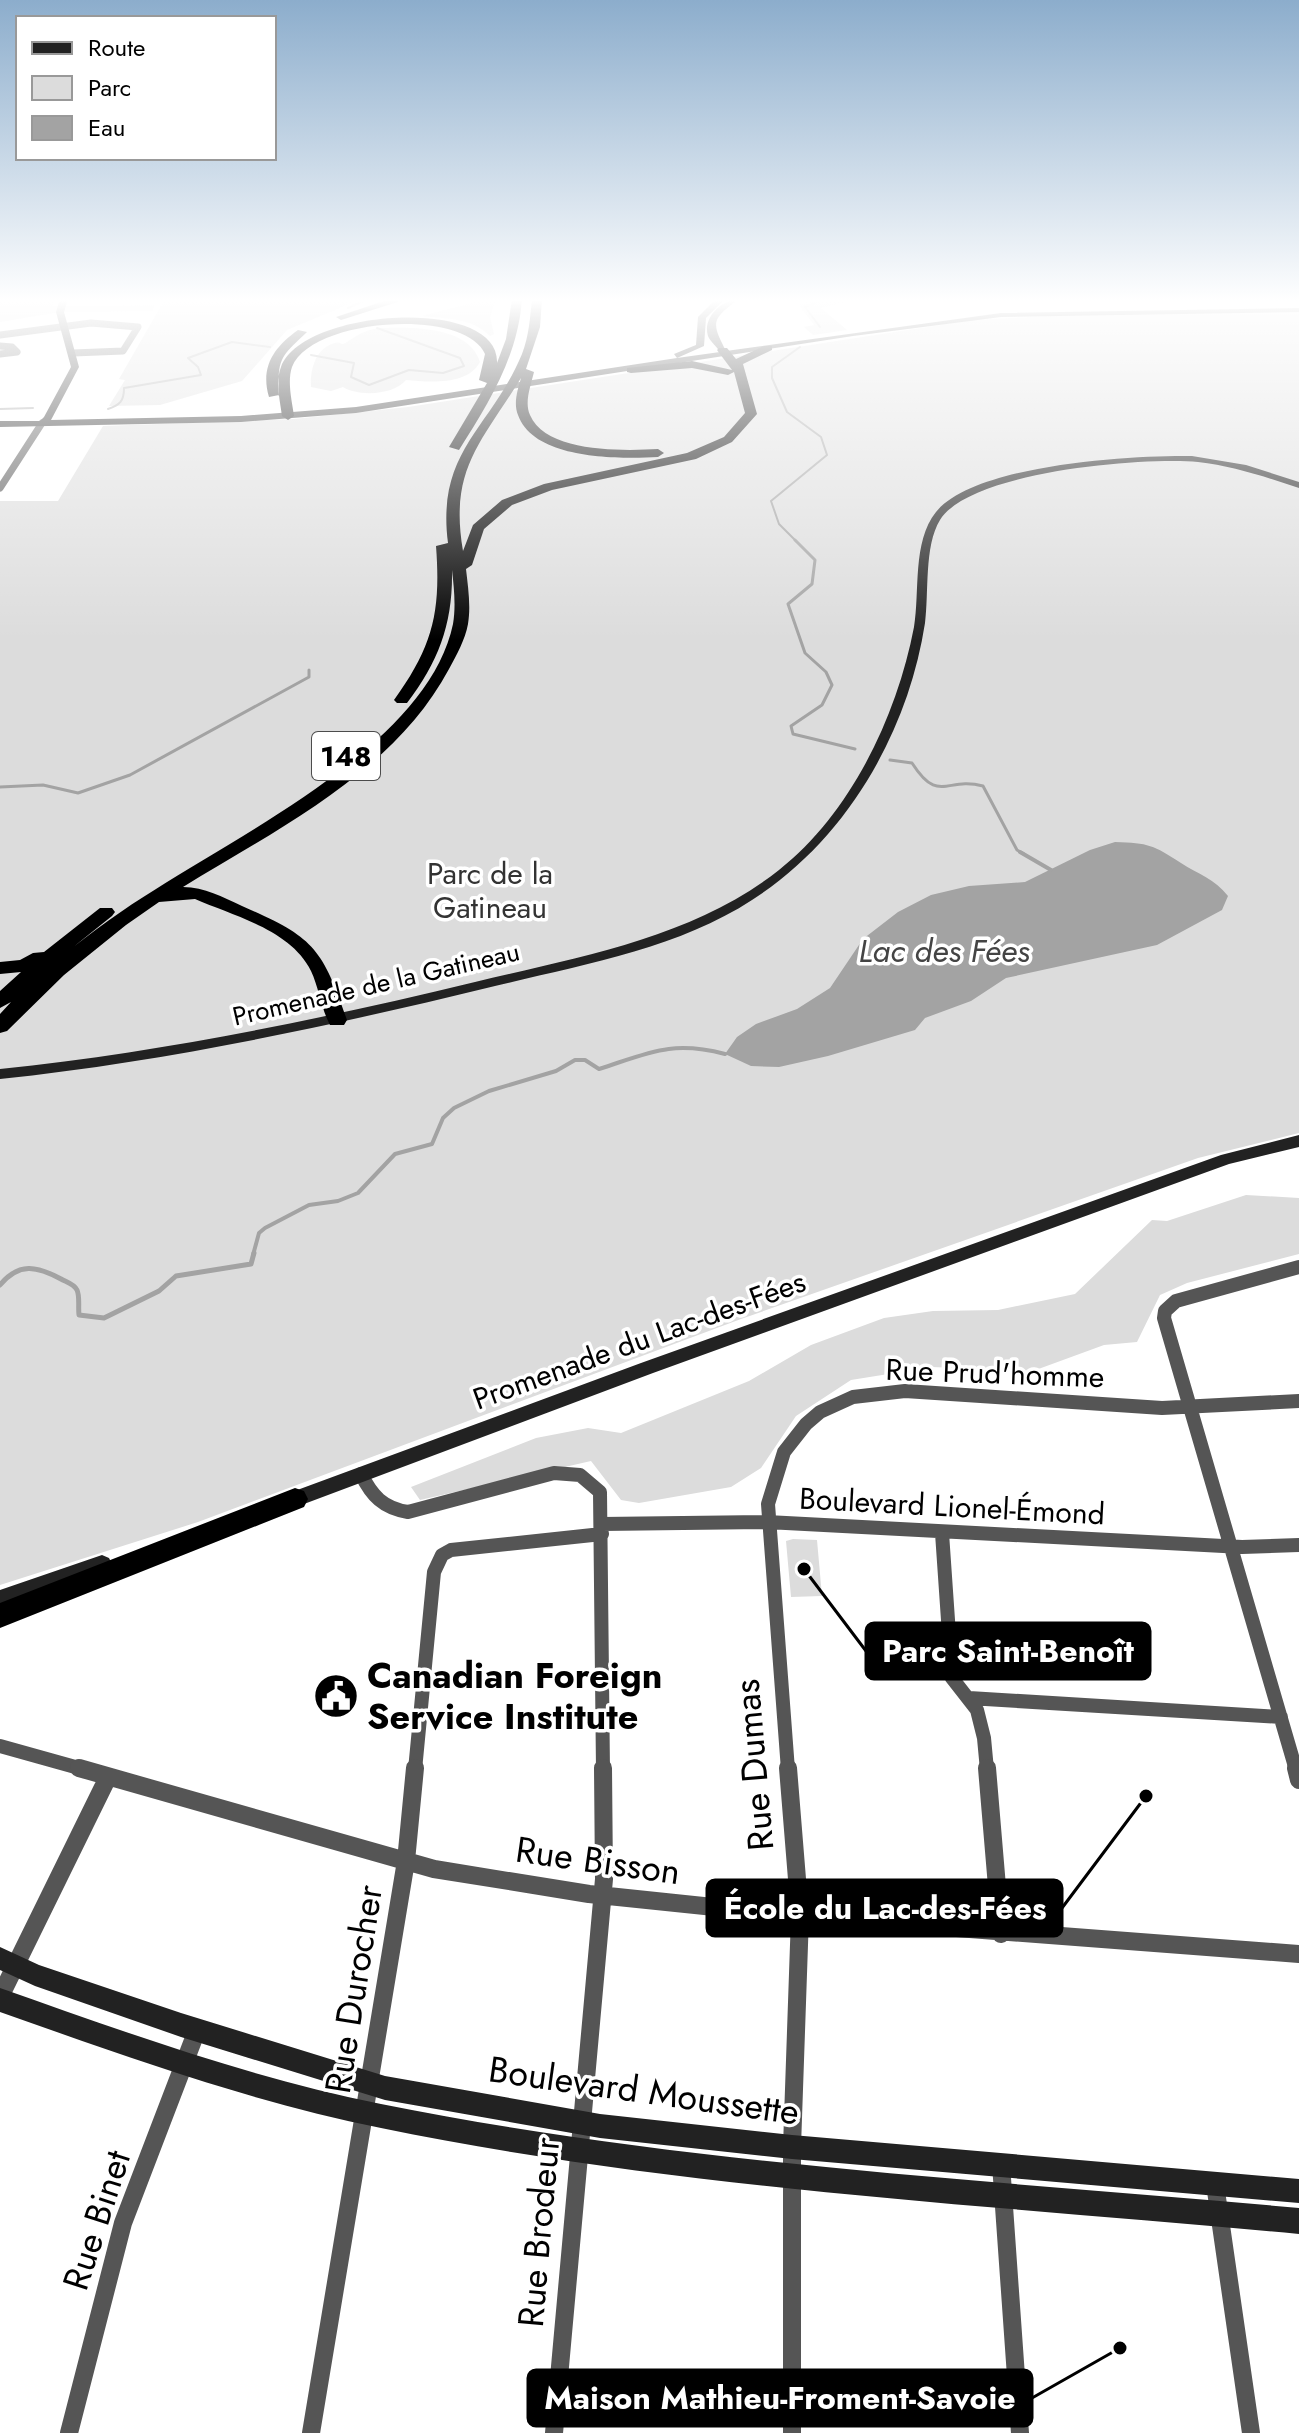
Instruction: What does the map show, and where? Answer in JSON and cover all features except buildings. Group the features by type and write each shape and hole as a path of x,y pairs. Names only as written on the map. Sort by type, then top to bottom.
{"highway":[{"path":"465,429 472,413"},
{"name":"148","path":"0,1002 69,940 141,889 252,824 316,781 360,744 408,692 432,655 443,629 447,602 439,497 447,466 475,413"},
{"name":"148","path":"0,1026 63,966 130,914 234,851 324,791 410,715 437,678 454,645 464,594 452,510 455,486 464,459 493,413"},
{"path":"524,413 529,424 554,441 580,449 638,455 690,448 712,440 727,432 740,413"},
{"path":"464,594 469,542 486,517 503,506 554,485 695,454 736,434 751,413"},
{"path":"234,851 213,867 208,886 297,930 314,943 329,963 343,1019"},
{"path":"130,914 174,894 198,893 283,931 305,948 316,963 343,1019"},
{"path":"0,968 24,966 69,940"},
{"path":"0,1616 295,1499"}],"street":[{"path":"43,420 46,413"},
{"path":"0,488 48,413"},
{"path":"0,421 294,413"},
{"name":"Promenade de la Gatineau","path":"3,1074 181,1052 343,1019 554,967 675,931 723,911 788,870 831,824 897,710 907,682 919,627 930,531 943,509 960,497 1012,479 1119,461 1160,458 1230,464 1299,485"},
{"path":"0,463 16,462"},
{"name":"Promenade du Lac-des-Fées","path":"0,1599 295,1499 1226,1159 1299,1141"},
{"path":"1299,1267 1176,1301 1165,1311 1164,1324 1299,1780"},
{"name":"Rue Prud'homme","path":"767,1522 772,1479 794,1436 821,1412 853,1397 922,1392 1189,1408 1299,1401"},
{"name":"Rue Brodeur","path":"361,1474 375,1501 384,1507 408,1512 539,1476 577,1474 589,1478 600,1492 603,1895 554,2433"},
{"name":"Boulevard Lionel-Émond","path":"442,1555 465,1547 602,1529 767,1522 1229,1547 1299,1545"},
{"name":"Rue Dumas","path":"767,1522 800,1916 792,2147 792,2433"},
{"path":"942,1533 952,1678 977,1710 984,1738 1001,1934"},
{"name":"Rue Durocher","path":"311,2433 406,1861 434,1572 442,1555"},
{"path":"969,1698 1281,1717"},
{"name":"Rue Bisson","path":"0,1746 434,1869 603,1895 800,1916 1001,1934 1299,1954"},
{"path":"0,1999 7,1962 108,1777"},
{"name":"Boulevard Moussette","path":"7,1962 197,2030 368,2083 581,2123 792,2147 1299,2191"},
{"name":"Boulevard Moussette","path":"0,1999 182,2064 365,2112 579,2151 792,2177 1299,2221"},
{"name":"Rue Binet","path":"69,2433 123,2223 197,2030"},
{"path":"1001,2164 1020,2433"},
{"path":"1215,2184 1251,2433"}],"green space":[{"name":"Parc de la Gatineau","path":"355,413 1299,413 1299,1133 1198,1158 741,1319 198,1522 0,1585 0,501 58,501 103,426 294,419"},
{"path":"1246,1195 1299,1198 1299,1254 1187,1283 1160,1295 1137,1342 1104,1345 1033,1371 932,1367 851,1380 796,1416 761,1468 731,1487 639,1503 621,1500 591,1461 420,1500 411,1487 536,1438 588,1428 621,1433 749,1381 811,1345 884,1318 933,1311 998,1310 1075,1294 1152,1220 1167,1221"},
{"path":"817,1540 822,1596 791,1597 786,1541"}],"water":[{"name":"Lac des Fées","path":"1115,842 1143,844 1157,849 1212,881 1228,896 1222,910 1157,945 1006,978 971,1001 925,1018 915,1030 828,1056 779,1067 751,1066 725,1054 737,1037 756,1024 797,1009 830,988 863,939 898,912 931,895 969,886 1025,882 1090,850"}],"waterway":[{"path":"788,413 821,437 827,455 771,501 779,524 815,560 812,584 788,604 805,653 826,672 832,685 822,705 791,726 793,734 855,749"},
{"path":"0,787 43,785 78,793 130,775 309,677 309,670"},
{"path":"890,760 912,763 921,776 937,786 983,786 1017,850 1024,854"},
{"path":"1020,852 1051,870"},
{"path":"253,1255 259,1233 265,1228 309,1205 338,1201 358,1193 395,1154 432,1144 443,1118 454,1108 489,1091 556,1071 575,1060 585,1060 599,1069 675,1048 725,1054"},
{"path":"0,1285 21,1270 44,1271 76,1288 79,1315 104,1318 159,1291 176,1276 251,1264 254,1253"}],"place":[{"name":"Parc Saint-Benoît","path":"804,1569"},
{"name":"Canadian Foreign Service Institute","path":"336,1696"},
{"name":"École du Lac-des-Fées","path":"1146,1796"},
{"name":"Maison Mathieu-Froment-Savoie","path":"1120,2348"}]}
